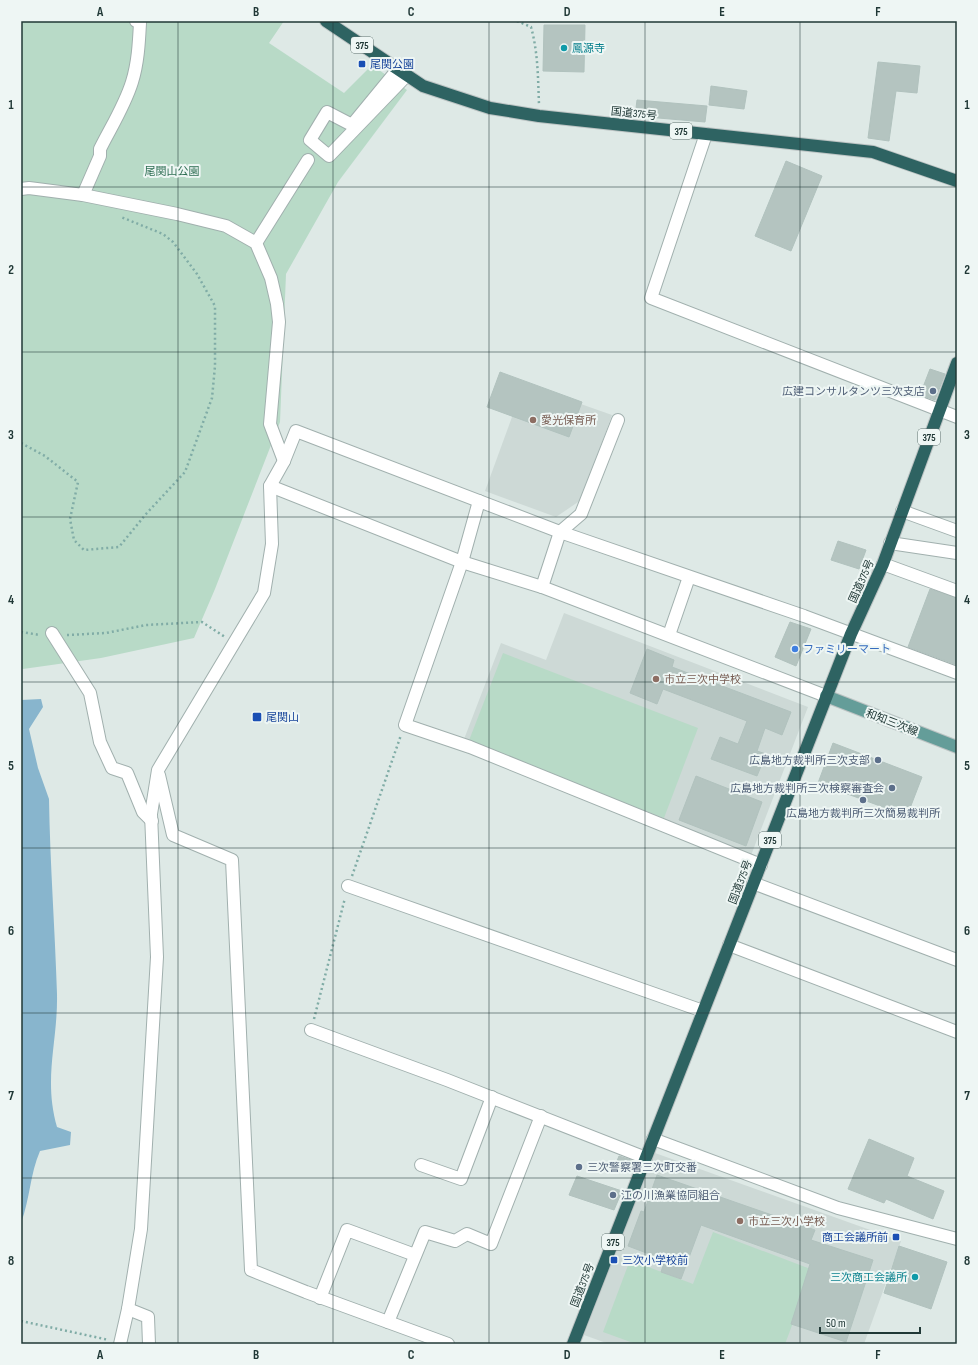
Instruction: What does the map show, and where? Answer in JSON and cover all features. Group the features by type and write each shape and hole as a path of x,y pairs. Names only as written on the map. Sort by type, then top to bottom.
{"highway":[{"name":"国道375号","path":"326,21 423,86 490,108 539,116 873,152 957,181"},
{"name":"国道375号","path":"573,1344 826,696 851,634 883,564 957,363"}],"main road":[{"name":"和知三次線","path":"826,696 957,747"}],"street":[{"path":"83,195 100,156 100,149 122,108 132,81 139,48 140,23 136,21"},
{"path":"402,72 329,156 310,140 327,112 352,125 402,72"},
{"path":"706,134 651,298 957,416"},
{"path":"256,243 308,160"},
{"path":"21,189 29,188 83,195 176,214 226,226 256,243 271,278 277,304 279,322 270,424 284,461"},
{"path":"542,587 560,532 581,514 618,420"},
{"path":"120,1344 128,1309 141,1229 157,958 152,821 158,770 235,644 264,593 272,544 270,486 284,461 296,431 560,532 804,616 957,673"},
{"path":"270,486 462,562 542,587 826,696"},
{"path":"479,501 462,562 405,725 470,747 761,865"},
{"path":"902,511 957,531"},
{"path":"890,543 957,553"},
{"path":"883,564 957,591"},
{"path":"669,635 689,577"},
{"path":"52,633 90,693 100,742 112,768 127,773 143,812 152,821"},
{"path":"158,770 173,835 232,860 251,1270 320,1298 448,1344"},
{"path":"753,884 957,960"},
{"path":"348,886 703,1011"},
{"path":"729,945 957,1032"},
{"path":"311,1030 492,1097 646,1158"},
{"path":"421,1165 461,1179 492,1097"},
{"path":"388,1322 424,1232 455,1241 467,1234 491,1244 541,1116"},
{"path":"653,1139 838,1208 957,1239"},
{"path":"320,1298 347,1230 415,1256"},
{"path":"128,1309 148,1317 148,1344"}],"path":[{"path":"517,21 531,26 535,40 538,67 539,116"},
{"path":"21,443 45,456 78,482 70,519 74,540 84,550 120,547 146,514 185,472 212,398 215,366 215,306 197,274 173,242 163,234 114,214"},
{"path":"106,633 146,625 202,622 235,644"},
{"path":"311,1030 348,886 405,725"},
{"path":"21,1321 104,1339"}],"shaded area":[{"path":"524,384 612,415 581,500 556,517 485,491"},
{"path":"564,613 808,707 750,858 461,747 501,643 546,660"},
{"path":"655,1153 901,1241 864,1344 609,1344 584,1335"}],"green space":[{"name":"尾関山公園","path":"21,21 284,21 269,43 344,93 372,65 407,90 338,182 286,274 280,422 215,589 194,638 101,658 23,669 21,668"},
{"path":"503,653 698,728 664,818 468,743"},
{"path":"713,1232 813,1270 785,1344 636,1344 603,1332 630,1260 693,1284"}],"water":[{"path":"41,699 43,707 29,729 38,768 49,799 57,994 51,1092 57,1127 71,1132 70,1145 40,1151 34,1169 21,1223 21,700"}],"building":[{"name":"鳳源寺","path":"544,25 585,25 584,72 543,71"},
{"path":"878,62 920,66 917,93 896,91 889,141 868,138"},
{"path":"711,86 747,91 744,109 709,105"},
{"path":"637,100 707,106 705,122 635,116"},
{"path":"786,161 822,176 791,251 755,236"},
{"path":"930,369 945,374 935,400 920,395"},
{"path":"500,372 582,402 569,437 487,407"},
{"path":"838,541 866,550 859,569 831,560"},
{"path":"930,589 957,598 957,665 908,647"},
{"path":"790,622 811,629 796,666 775,657"},
{"path":"647,649 674,660 672,667 791,712 782,735 765,728 757,751 766,754 757,776 711,759 720,737 738,744 747,721 663,689 657,704 630,693"},
{"path":"833,743 922,777 907,816 818,783"},
{"path":"696,776 762,802 746,846 679,820"},
{"path":"869,1139 914,1158 907,1176 944,1191 933,1219 886,1199 884,1203 848,1189"},
{"path":"619,1156 634,1161 630,1172 615,1166"},
{"path":"657,1175 815,1230 811,1240 873,1260 846,1342 791,1324 810,1264 701,1225 681,1279 661,1272 665,1260 628,1246 641,1211 644,1212"},
{"path":"577,1176 622,1191 614,1210 569,1195"},
{"name":"三次商工会議所","path":"899,1246 947,1262 931,1309 884,1293"}],"place":[{"name":"鳳源寺","path":"564,48"},
{"name":"尾関公園","path":"362,64"},
{"name":"広建コンサルタンツ三次支店","path":"933,391"},
{"name":"愛光保育所","path":"533,420"},
{"name":"ファミリーマート","path":"795,649"},
{"name":"市立三次中学校","path":"656,679"},
{"name":"尾関山","path":"257,717"},
{"name":"広島地方裁判所三次支部","path":"878,760"},
{"name":"広島地方裁判所三次検察審査会","path":"892,788"},
{"name":"広島地方裁判所三次簡易裁判所","path":"863,800"},
{"name":"三次警察署三次町交番","path":"579,1167"},
{"name":"江の川漁業協同組合","path":"613,1195"},
{"name":"市立三次小学校","path":"740,1221"},
{"name":"商工会議所前","path":"896,1237"},
{"name":"三次小学校前","path":"614,1260"},
{"name":"三次商工会議所","path":"915,1277"}]}
